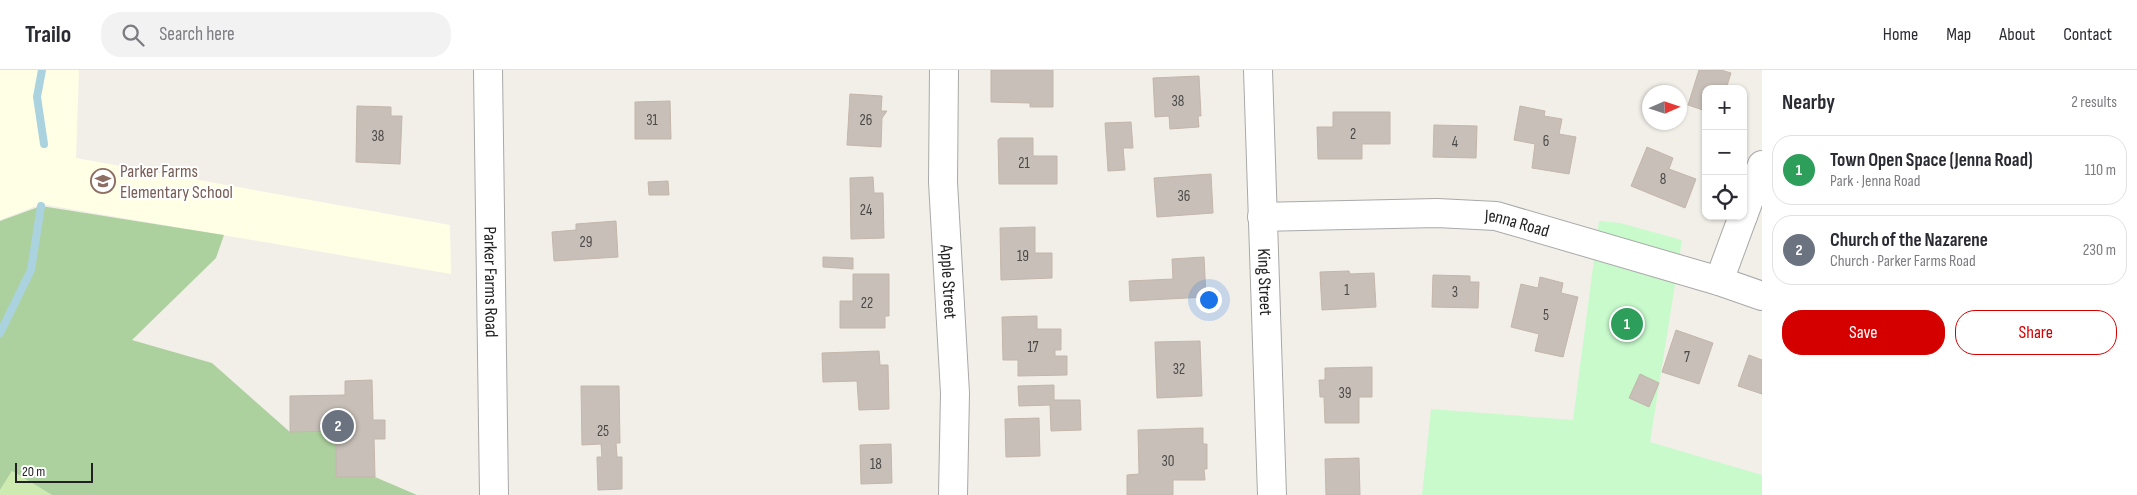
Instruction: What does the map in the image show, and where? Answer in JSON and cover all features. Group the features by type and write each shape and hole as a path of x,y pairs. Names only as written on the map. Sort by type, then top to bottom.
{"street":[{"name":"Parker Farms Road","path":"488,70 494,495"},
{"name":"Apple Street","path":"944,70 943,182 955,393 953,495"},
{"name":"King Street","path":"1258,70 1272,495"},
{"path":"1747,205 1762,165"},
{"name":"Jenna Road","path":"1262,217 1437,213 1496,216 1719,281 1762,296"},
{"path":"1719,281 1742,220"}],"shaded area":[{"name":"Parker Farms Elementary School","path":"0,70 79,70 76,158 450,225 451,274 41,204 0,220"}],"green space":[{"path":"41,206 224,235 216,258 132,340 212,363 290,432 336,431 337,477 375,477 417,495 52,495 12,471 0,490 0,221"},
{"path":"1599,221 1620,223 1682,240 1650,442 1762,475 1762,495 1422,495 1431,409 1573,420"},
{"path":"12,471 52,495 0,495 0,490"}],"building":[{"path":"991,70 1053,70 1053,107 1030,107 1030,103 991,102"},
{"path":"1699,70 1721,70 1731,73 1727,85 1702,85 1702,110 1688,105"},
{"path":"1199,76 1201,116 1198,116 1199,127 1170,129 1169,116 1155,117 1153,78"},
{"path":"850,94 882,96 881,111 887,111 882,118 881,147 847,145"},
{"path":"670,101 671,139 635,139 635,102"},
{"path":"357,106 391,107 391,116 402,116 400,164 356,162"},
{"path":"1520,106 1545,111 1544,116 1562,119 1559,134 1576,137 1569,174 1532,168 1535,144 1514,140"},
{"path":"1333,112 1390,112 1390,144 1362,144 1362,159 1318,159 1317,127 1333,127"},
{"path":"1131,122 1133,148 1123,148 1125,170 1108,171 1105,123"},
{"path":"1434,125 1477,126 1476,158 1433,157"},
{"path":"1000,138 1033,138 1033,156 1057,156 1057,184 999,184 998,140"},
{"path":"1647,147 1673,158 1669,169 1696,179 1685,208 1631,186"},
{"path":"1211,174 1213,213 1157,217 1154,178"},
{"path":"873,177 874,193 883,193 884,238 851,239 850,178"},
{"path":"668,181 669,195 649,195 648,182"},
{"path":"616,221 618,257 554,261 552,232 576,230 576,224"},
{"path":"1035,227 1035,253 1052,253 1052,278 1001,280 1000,228"},
{"path":"823,257 853,258 853,269 823,267"},
{"path":"1204,257 1206,297 1130,301 1129,281 1173,279 1172,259"},
{"path":"1349,271 1350,274 1374,273 1376,307 1322,310 1320,272"},
{"path":"853,274 889,274 889,316 885,316 885,328 840,328 840,301 853,301"},
{"path":"1433,275 1470,276 1470,282 1479,282 1478,308 1432,307"},
{"path":"1540,277 1563,283 1561,293 1578,297 1563,357 1535,351 1539,334 1511,327 1521,284 1538,288"},
{"path":"1037,316 1037,329 1061,329 1061,350 1055,350 1055,356 1067,356 1067,375 1018,376 1018,360 1003,360 1002,317"},
{"path":"1676,330 1713,343 1699,384 1662,372"},
{"path":"1200,341 1202,396 1157,398 1155,342"},
{"path":"879,351 880,365 888,365 889,409 859,410 857,381 823,382 822,353"},
{"path":"1749,355 1762,360 1762,394 1738,386"},
{"path":"1372,367 1372,397 1359,397 1359,423 1325,423 1324,397 1320,397 1319,380 1325,380 1325,368"},
{"path":"1640,374 1659,383 1649,407 1629,398"},
{"path":"372,380 373,420 385,420 385,439 374,439 375,477 336,477 336,431 290,432 290,396 345,395 345,381"},
{"path":"1054,385 1054,400 1080,400 1081,430 1051,431 1050,405 1019,406 1018,386"},
{"path":"581,386 619,386 620,443 616,443 617,457 622,457 622,489 598,490 597,457 602,457 601,444 582,445"},
{"path":"1039,418 1040,456 1006,457 1005,419"},
{"path":"1203,428 1203,444 1207,444 1207,469 1204,469 1205,480 1173,480 1173,495 1127,495 1127,475 1139,474 1138,430"},
{"path":"891,444 892,483 861,484 860,445"},
{"path":"1359,458 1360,495 1326,495 1325,459"}],"waterway":[{"path":"42,70 37,97 44,144"},
{"path":"0,333 31,270 41,206"}],"place":[{"name":"Parker Farms Elementary School","path":"103,181"},
{"name":"Town Open Space (Jenna Road)","path":"1627,324"},
{"name":"Church of the Nazarene","path":"338,426"}]}
